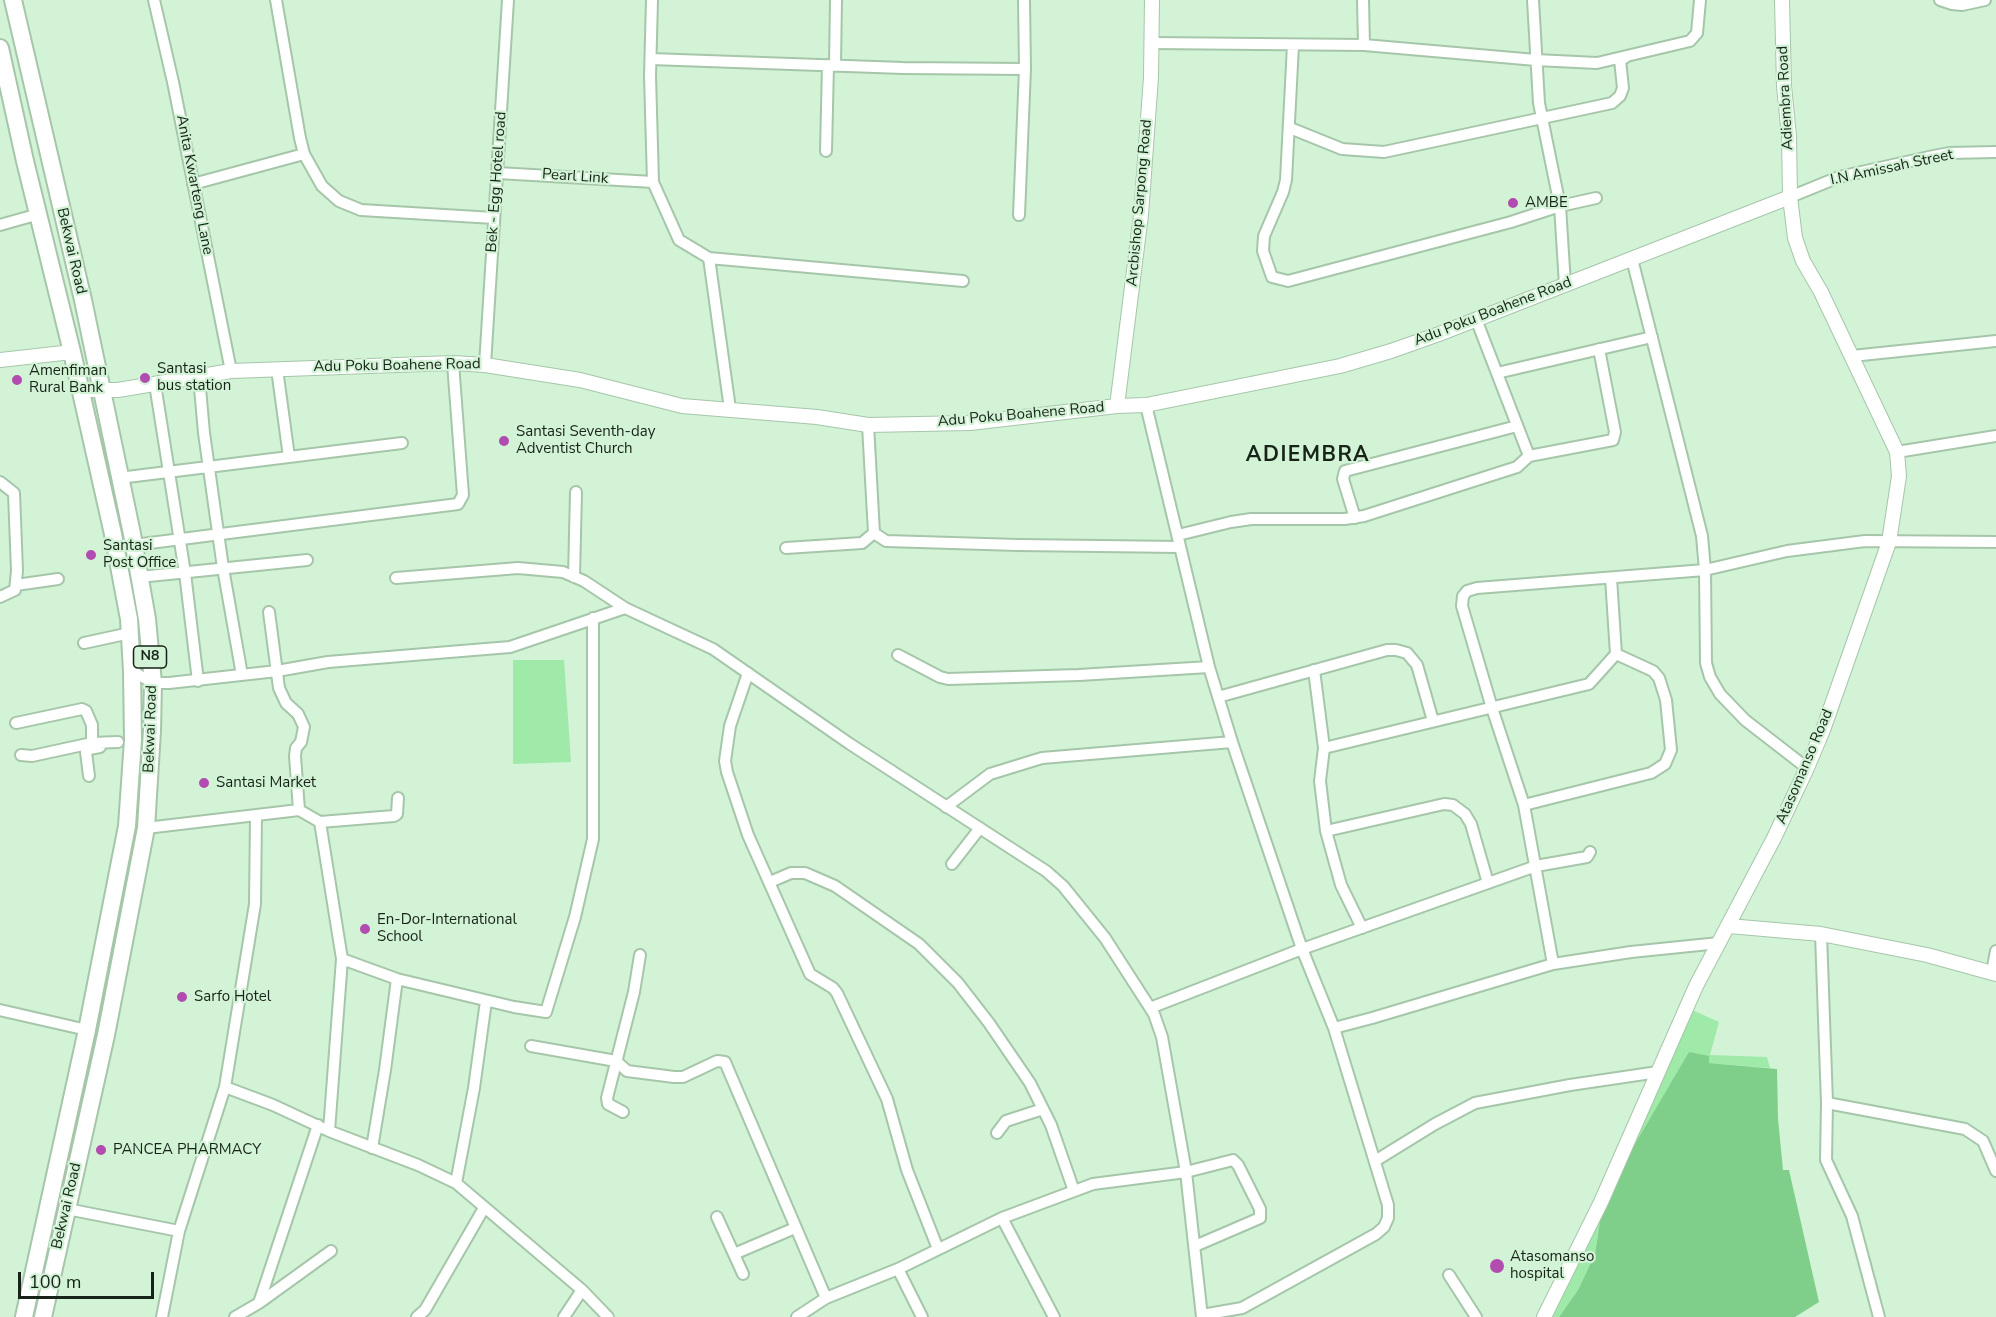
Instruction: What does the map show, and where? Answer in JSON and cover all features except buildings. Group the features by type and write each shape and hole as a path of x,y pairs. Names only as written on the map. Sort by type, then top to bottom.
{"highway":[{"name":"Bekwai Road","path":"13,0 50,156 134,545 147,619 153,683 146,828 106,1035 43,1317"},
{"name":"Bekwai Road","path":"0,48 2,70 39,214 113,534 129,619 132,671 125,741 127,826 87,1030 24,1317"},
{"path":"25,161 50,156"}],"street":[{"name":"Anita Kwarteng Lane","path":"154,0 173,82 231,371"},
{"path":"276,0 304,154 322,186 339,201 361,210 494,218"},
{"name":"Bek - Egg Hotel road","path":"485,364 508,0"},
{"path":"652,0 653,182 674,234 679,240 709,258 963,281"},
{"path":"826,151 836,0"},
{"path":"1019,215 1025,69 1024,0"},
{"name":"Arcbishop Sarpong Road","path":"1117,406 1141,216 1152,43 1152,0"},
{"path":"1364,0 1364,45"},
{"path":"1533,0 1539,103 1560,206 1565,285"},
{"path":"1152,43 1364,45 1597,63 1690,41 1697,33 1700,0"},
{"name":"Adiembra Road","path":"1782,0 1782,48 1789,136 1790,197"},
{"path":"1940,0 1962,5 1985,0"},
{"path":"1293,45 1286,180 1264,236 1263,251 1270,273 1277,279 1288,281 1596,198"},
{"path":"1290,128 1342,149 1384,152 1606,105 1617,100 1623,88 1620,60 1629,56"},
{"path":"651,59 1025,69"},
{"name":"I.N Amissah Street","path":"1790,197 1839,177 1929,157 1949,153 1996,152"},
{"path":"193,184 304,154"},
{"name":"Pearl Link","path":"498,173 653,182"},
{"name":"Adu Poku Boahene Road","path":"80,390 101,391 231,371 453,363 485,364 580,380 682,406 817,417 868,425 970,423 1117,406 1146,405 1340,366 1401,347 1632,260 1790,197"},
{"name":"Atasomanso Road","path":"1544,1317 1601,1202 1692,995 1729,926 1807,768 1823,730 1888,542 1899,476 1897,452 1821,292 1803,261 1795,238 1790,197"},
{"path":"0,225 39,214"},
{"path":"709,258 730,409"},
{"path":"1632,260 1702,536 1705,570 1706,663 1710,677 1719,694 1745,720 1807,768"},
{"path":"1476,319 1529,456"},
{"path":"1497,373 1652,337"},
{"path":"1852,356 1996,341"},
{"path":"1178,534 1251,519 1355,518 1517,467 1529,456 1609,441 1616,437 1599,349"},
{"path":"0,360 72,352"},
{"path":"134,545 458,504 463,495 453,363"},
{"path":"277,369 289,457"},
{"path":"199,377 204,433 223,568 242,675"},
{"path":"154,384 185,573 198,681"},
{"path":"396,578 518,568 563,572 625,608 713,649 850,744 1046,870 1063,886 1105,938 1158,1024 1186,1172 1202,1316 1242,1308 1376,1234 1384,1227 1388,1218 1388,1205 1334,1028 1302,950 1218,697 1146,405"},
{"path":"868,425 874,533"},
{"path":"1355,518 1343,479 1345,471 1517,426"},
{"path":"1897,452 1996,436"},
{"path":"119,478 402,443"},
{"path":"0,482 14,493 17,571 15,590 0,597"},
{"path":"574,577 576,492"},
{"path":"874,533 885,541 1180,547"},
{"path":"786,548 862,543 874,533"},
{"path":"1553,964 1524,805 1462,606 1463,596 1467,591 1477,588 1705,570 1787,551 1865,541 1996,542"},
{"path":"139,577 307,560"},
{"path":"1324,748 1589,684 1616,654 1611,578"},
{"path":"16,585 58,579"},
{"path":"132,671 153,683 198,681 328,662 510,646 528,642 625,608"},
{"path":"269,612 279,688 286,703 298,714 304,727 295,756 299,810"},
{"path":"342,959 397,979 486,1001 546,1012 575,916 593,839 593,618"},
{"path":"84,643 130,633"},
{"path":"1218,697 1387,650 1396,650 1407,653 1417,666 1434,721"},
{"path":"1524,805 1651,773 1665,764 1671,750 1666,700 1659,678 1653,671 1616,654"},
{"path":"898,655 948,679 1078,675 1209,667"},
{"path":"1314,670 1324,748 1320,781 1326,831 1341,885 1362,928"},
{"path":"748,673 730,726 725,761 727,772 748,835 771,882 810,974 837,993 887,1099 907,1170 938,1249"},
{"path":"16,723 86,711 92,725 92,743"},
{"path":"21,754 32,756 92,743 125,741"},
{"path":"89,776 86,752 89,749 125,741"},
{"path":"946,807 990,774 1042,758 1232,742"},
{"path":"146,828 299,810 320,822 394,816 397,814 398,798"},
{"path":"1326,831 1444,804 1453,805 1465,814 1470,824 1488,883"},
{"path":"162,1317 179,1231 225,1087 255,904 256,815"},
{"path":"320,822 342,959 329,1131"},
{"path":"952,864 980,828"},
{"path":"1150,1008 1488,883 1536,866 1587,857 1590,852"},
{"path":"771,882 791,873 805,873 835,886 919,944 958,983 1030,1083 1051,1125 1074,1191"},
{"path":"1729,926 1821,934 1927,955 1994,973 1996,951"},
{"path":"1821,934 1827,1103 1826,1160 1852,1216 1879,1317"},
{"path":"1334,1028 1553,964 1631,952 1719,943"},
{"path":"623,1112 606,1101 634,992 640,955"},
{"path":"372,1148 397,979"},
{"path":"456,1183 474,1088 486,1001"},
{"path":"0,1010 87,1030"},
{"path":"531,1046 616,1061 627,1071 683,1077 717,1061 727,1064 826,1298"},
{"path":"1375,1161 1435,1124 1475,1103 1570,1085 1658,1072"},
{"path":"225,1087 329,1131 418,1165 456,1183 582,1290 608,1317"},
{"path":"1827,1103 1965,1129 1983,1141 1996,1171"},
{"path":"997,1133 1006,1121 1043,1109"},
{"path":"259,1303 318,1125"},
{"path":"803,1315 826,1298 898,1269 1002,1218 1074,1191 1110,1181 1186,1172 1229,1160 1236,1162 1261,1213 1260,1218 1195,1246"},
{"path":"417,1317 425,1310 484,1208"},
{"path":"67,1209 179,1231"},
{"path":"717,1217 743,1274"},
{"path":"1002,1218 1054,1317"},
{"path":"734,1254 795,1228"},
{"path":"235,1317 259,1303 331,1251"},
{"path":"898,1269 922,1317"},
{"path":"1449,1275 1476,1317"},
{"path":"564,1317 582,1290"}],"green space":[{"path":"513,660 564,660 571,762 513,764"},
{"path":"1690,1009 1719,1022 1710,1055 1767,1057 1770,1068 1709,1063 1635,1144 1597,1217 1600,1221 1595,1254 1578,1290 1559,1317 1550,1317"},
{"path":"1689,1052 1709,1056 1709,1063 1777,1069 1778,1119 1783,1170 1789,1170 1819,1302 1795,1317 1559,1317 1578,1290 1595,1254 1600,1221 1597,1217 1635,1144"}],"place":[{"name":"AMBE","path":"1513,203"},
{"name":"Santasi bus station","path":"145,378"},
{"name":"Amenfiman Rural Bank","path":"17,380"},
{"name":"Santasi Seventh-day Adventist Church","path":"504,441"},
{"name":"Santasi Post Office","path":"91,555"},
{"name":"Santasi Market","path":"204,783"},
{"name":"En-Dor-International School","path":"365,929"},
{"name":"Sarfo Hotel","path":"182,997"},
{"name":"PANCEA PHARMACY","path":"101,1150"},
{"name":"Atasomanso hospital","path":"1497,1266"}],"district":[{"name":"ADIEMBRA","path":"1308,456"}]}
